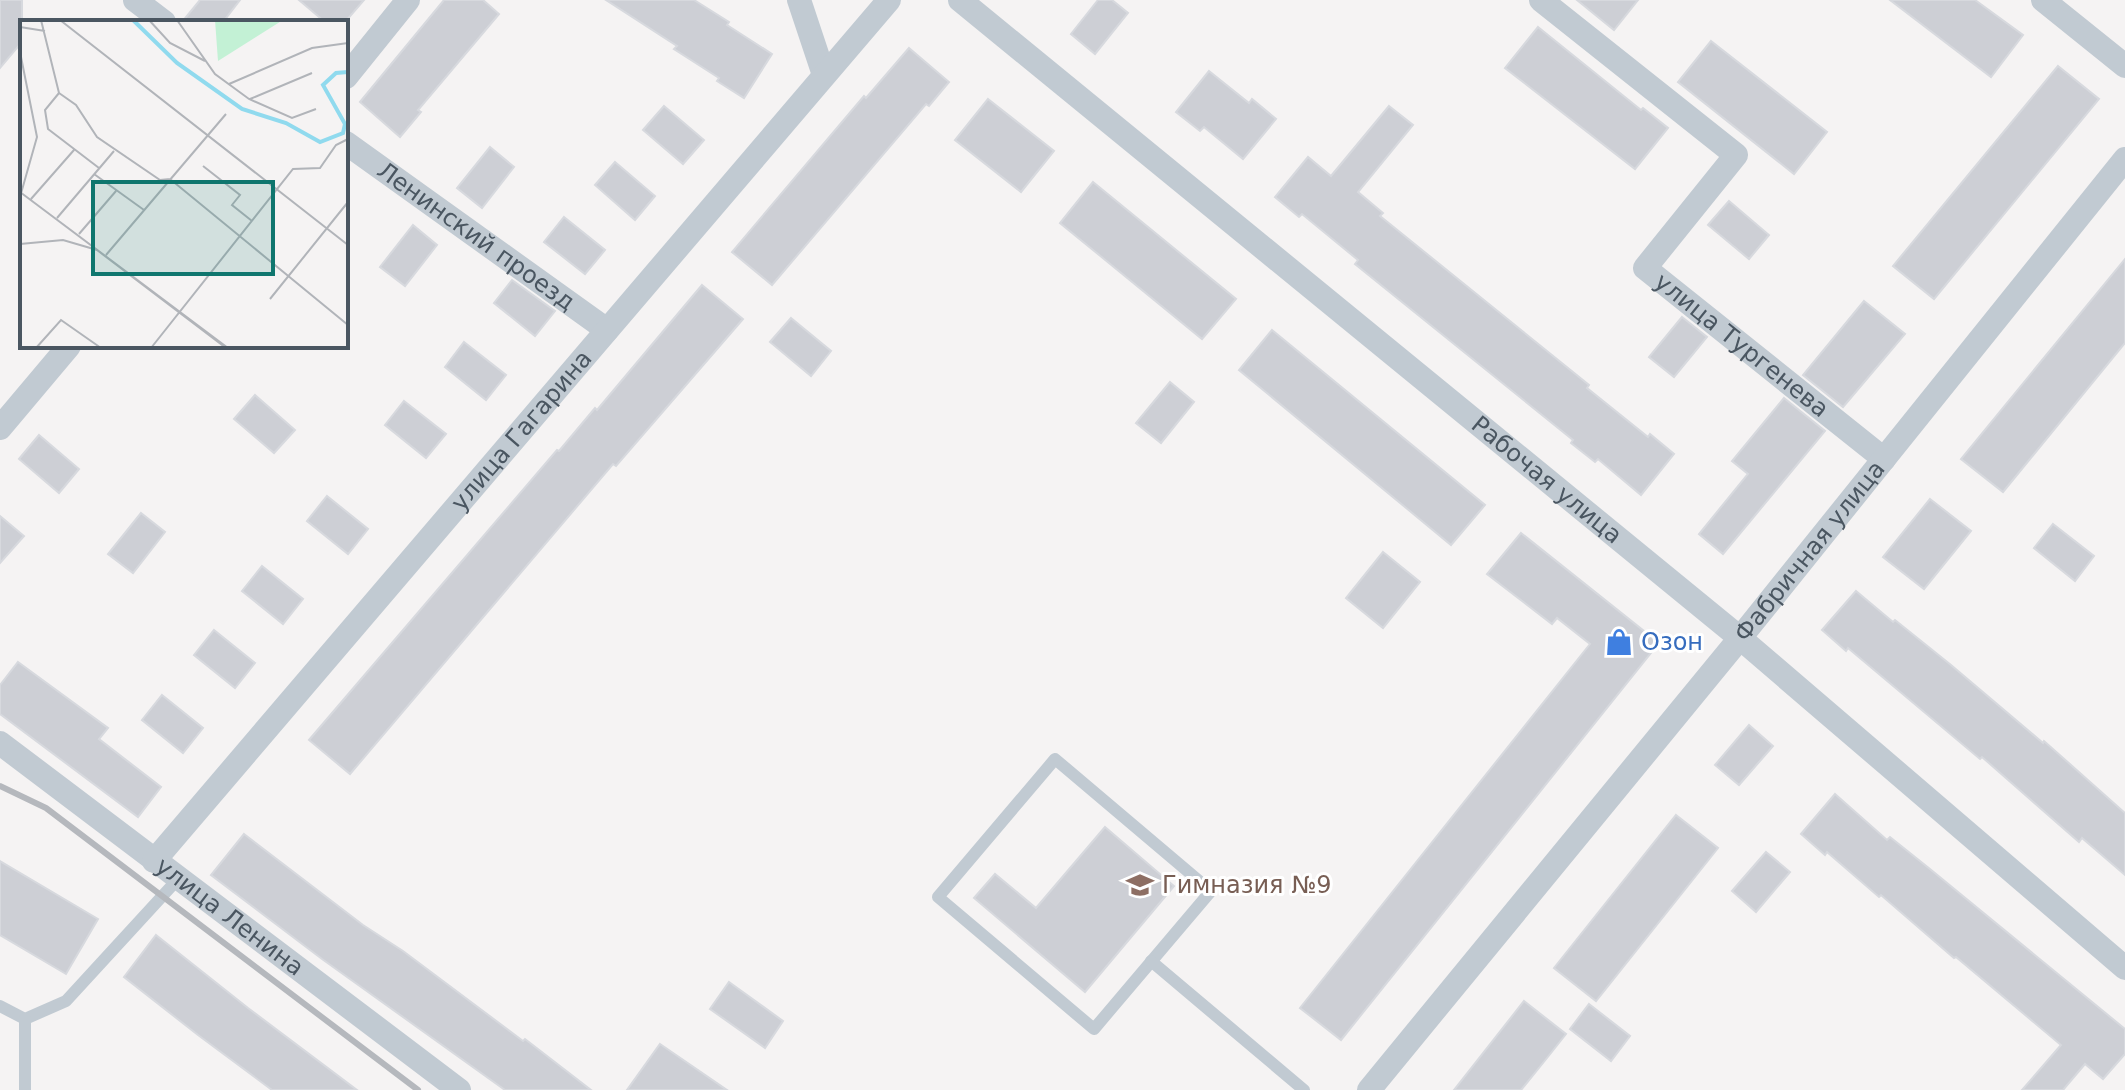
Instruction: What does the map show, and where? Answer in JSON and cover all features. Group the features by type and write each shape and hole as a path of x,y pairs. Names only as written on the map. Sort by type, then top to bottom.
{"street":[{"path":"135,0 161,20"},
{"path":"348,75 408,0"},
{"path":"799,0 824,75"},
{"name":"улица Гагарина","path":"154,861 889,0"},
{"name":"Рабочая улица","path":"960,0 1740,638 2125,968"},
{"name":"улица Тургенева","path":"1541,0 1736,155 1645,268 1884,459"},
{"path":"2043,0 2125,66"},
{"name":"Ленинский проезд","path":"348,144 607,330"},
{"name":"Фабричная улица","path":"1369,1090 1740,638 2125,159"},
{"path":"0,428 67,348"},
{"name":"улица Ленина","path":"0,743 459,1090"}],"lane":[{"path":"1055,759 1211,891 1151,961 1094,1029 938,897 1055,759"},
{"path":"25,1019 66,1001 178,879"},
{"path":"1151,961 1304,1090"},
{"path":"0,1006 25,1019"},
{"path":"25,1019 25,1090"}],"building":[{"path":"0,0 22,0 20,44 0,68"},
{"path":"200,0 240,0 225,20 184,20"},
{"path":"299,0 364,0 347,20 323,20"},
{"path":"444,0 483,0 499,14 418,110 421,112 400,137 360,102"},
{"path":"606,0 694,0 772,54 744,98 674,49 677,46"},
{"path":"1098,0 1112,0 1128,13 1095,54 1071,34"},
{"path":"1577,0 1638,0 1614,30"},
{"path":"1890,0 1975,0 2023,35 1991,77"},
{"path":"1538,27 1668,128 1635,169 1505,68"},
{"path":"1711,41 1827,132 1794,174 1678,82"},
{"path":"909,48 949,82 929,106 926,104 772,285 732,252 864,96 866,98"},
{"path":"2058,66 2099,99 1934,299 1893,266"},
{"path":"1209,71 1249,103 1252,99 1276,119 1243,159 1204,127 1200,131 1176,112"},
{"path":"988,99 1054,151 1021,192 955,140"},
{"path":"664,106 704,140 683,164 643,130"},
{"path":"1389,106 1413,125 1358,192 1383,213 1380,216 1589,385 1587,388 1674,454 1641,495 1598,459 1595,462 1571,443 1573,440 1355,264 1358,260 1302,214 1299,217 1275,197 1308,157 1331,176"},
{"path":"490,147 514,167 482,208 457,188"},
{"path":"615,162 655,196 635,220 595,185"},
{"path":"1093,182 1236,299 1202,339 1060,223"},
{"path":"1729,201 1769,235 1749,259 1708,225"},
{"path":"564,217 605,250 585,274 544,242"},
{"path":"413,225 437,245 405,286 380,267"},
{"path":"2125,259 2125,343 2003,492 1961,459"},
{"path":"512,280 555,311 535,336 494,303"},
{"path":"702,285 743,319 616,466 613,464 350,774 309,740"},
{"path":"1864,301 1905,334 1843,407 1803,375"},
{"path":"1682,317 1707,337 1674,377 1649,357"},
{"path":"791,318 831,351 811,376 770,342"},
{"path":"1272,330 1485,505 1451,545 1239,370"},
{"path":"464,342 506,375 486,400 445,367"},
{"path":"1170,382 1194,402 1161,443 1136,423"},
{"path":"255,395 295,430 274,453 234,419"},
{"path":"1784,398 1825,431 1723,554 1699,534 1748,474 1732,461"},
{"path":"404,401 446,434 426,458 385,425"},
{"path":"39,435 79,469 59,493 19,459"},
{"path":"327,496 368,529 348,554 307,521"},
{"path":"1930,499 1971,531 1924,589 1883,557"},
{"path":"141,513 165,532 133,573 108,554"},
{"path":"0,516 24,536 0,563"},
{"path":"2053,524 2094,556 2075,581 2034,548"},
{"path":"1521,533 1659,643 1341,1040 1300,1008 1590,644 1557,618 1552,624 1487,574"},
{"path":"1383,552 1420,582 1383,628 1346,598"},
{"path":"262,566 303,599 283,624 242,591"},
{"path":"1856,591 2044,741 2125,813 2125,875 2082,838 2079,842 1982,757 1980,759 1848,648 1846,651 1822,630"},
{"path":"214,630 255,663 235,688 194,655"},
{"path":"18,662 108,728 99,739 161,787 138,817 0,714 0,685"},
{"path":"162,695 203,728 183,753 142,720"},
{"path":"1749,725 1773,746 1739,785 1715,765"},
{"path":"1835,794 1887,840 1890,837 2125,1029 2125,1054 2103,1079 2085,1064 2063,1090 2022,1090 2061,1045 1881,895 1879,897 1801,834"},
{"path":"1676,815 1718,848 1596,1001 1554,968"},
{"path":"1105,827 1174,886 1085,992 974,898 995,874 1036,908"},
{"path":"244,834 363,925 403,951 523,1041 525,1039 591,1090 505,1090 322,959 211,875"},
{"path":"1766,852 1790,872 1756,912 1732,891"},
{"path":"0,861 98,919 66,974 0,935"},
{"path":"156,935 357,1090 272,1090 198,1035 124,977"},
{"path":"729,982 783,1021 765,1048 710,1009"},
{"path":"1524,1001 1566,1034 1521,1090 1454,1090"},
{"path":"1589,1004 1630,1036 1611,1061 1570,1029"},
{"path":"660,1044 727,1090 627,1090"}],"railway":[{"path":"0,786 46,808 418,1090"}],"place":[{"name":"Озон","path":"1619,642"},
{"name":"Гимназия №9","path":"1140,885"}]}
